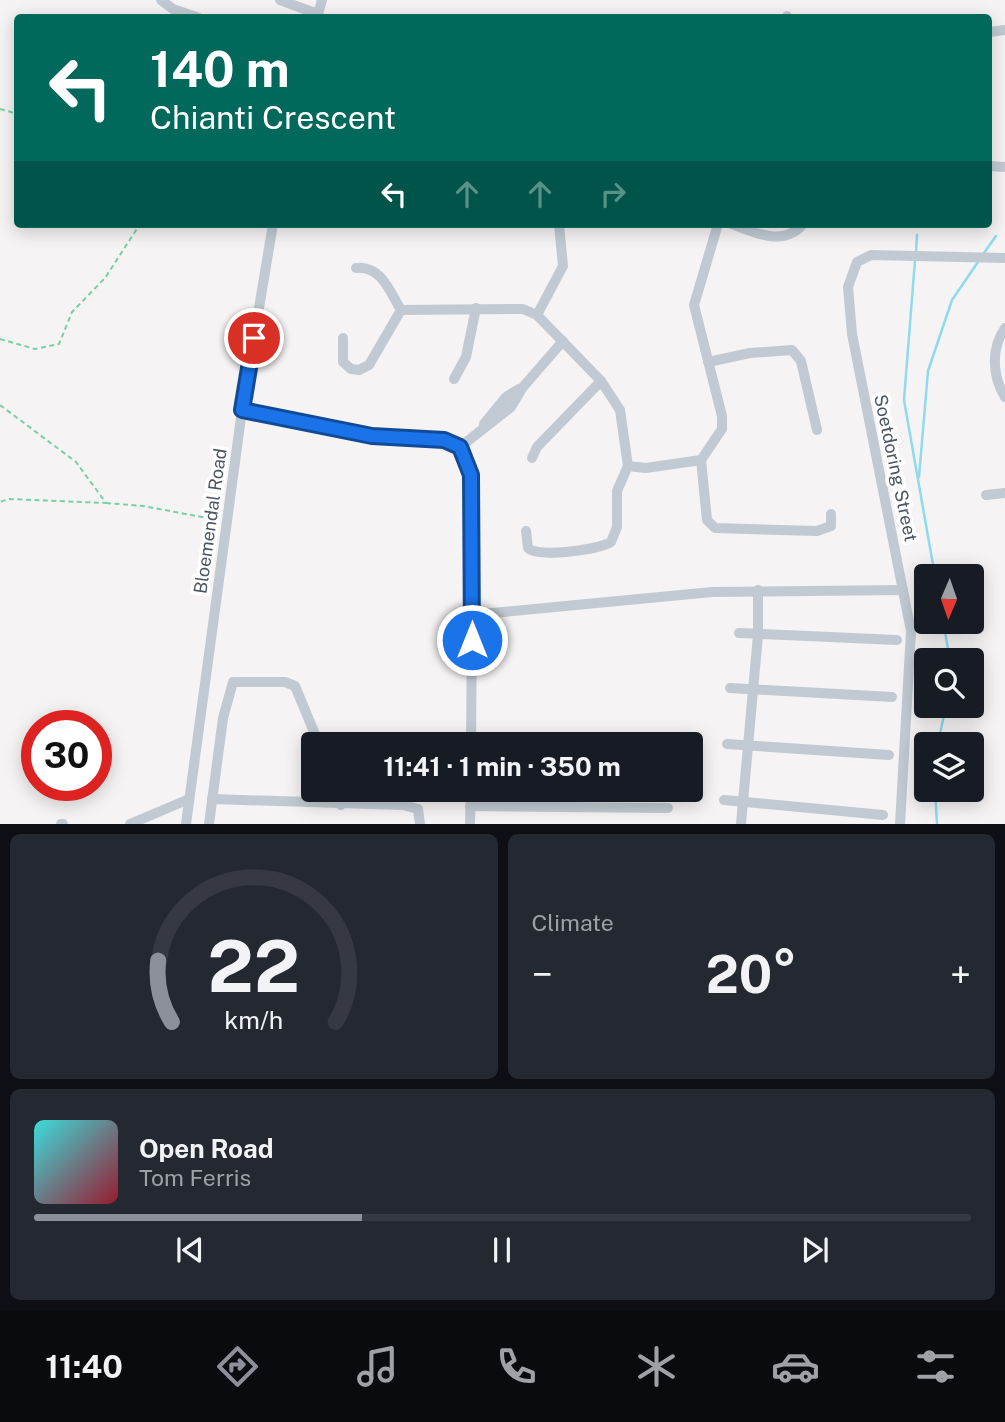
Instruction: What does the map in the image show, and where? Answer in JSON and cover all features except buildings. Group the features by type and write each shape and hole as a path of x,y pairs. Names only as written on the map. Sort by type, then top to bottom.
{"street":[{"path":"161,0 173,9 187,14"},
{"path":"280,0 313,14"},
{"name":"Bloemendal Road","path":"186,824 229,522 242,410 272,228"},
{"path":"537,315 564,266 559,228"},
{"path":"717,228 694,304 723,424 720,434 701,460 707,520 715,528 817,531 831,526 831,514"},
{"path":"744,228 770,237 792,233 798,228"},
{"name":"Soetdoring Street","path":"900,824 912,653 903,590 862,390 848,303 852,272 858,262 871,255 1005,258"},
{"path":"356,268 369,268 379,275 401,310"},
{"path":"401,310 508,307 537,315 601,381 620,410 628,466 617,491 617,527 611,542 593,549 540,553 528,548 526,531"},
{"path":"454,379 466,358 476,308"},
{"path":"343,338 343,362 351,369 364,368 369,365 401,310"},
{"path":"1005,328 996,345 995,362 997,380 1005,397"},
{"path":"460,447 481,429 506,397 523,387 563,341"},
{"path":"708,362 750,353 792,350 801,361 817,430"},
{"path":"532,458 537,447 601,381"},
{"path":"242,410 372,436 444,440 460,447 471,475 471,732"},
{"path":"628,466 646,468 701,460"},
{"path":"986,495 1005,493"},
{"path":"741,824 758,635 758,590"},
{"path":"472,615 629,598 758,590 903,590"},
{"path":"739,633 897,640"},
{"path":"209,824 223,719 233,682 285,682 295,686 314,732"},
{"path":"730,688 892,697"},
{"path":"727,744 889,755"},
{"path":"130,824 189,799"},
{"path":"212,799 414,807 420,812 420,824"},
{"path":"724,800 883,815"},
{"path":"470,802 470,824"},
{"path":"470,806 668,808"}],"path":[{"path":"0,339 34,349 59,344 72,312 106,278 137,228"},
{"path":"0,405 76,463 106,503"},
{"path":"0,502 9,499 143,506 229,522"}],"waterway":[{"path":"916,253 917,235"},
{"path":"984,253 996,236"},
{"path":"915,260 904,400 933,564"},
{"path":"919,477 928,371 952,300 978,262"},
{"path":"945,634 948,648"},
{"path":"940,732 943,718"},
{"path":"936,802 937,824"}],"route":[{"path":"254,338 242,410 372,436 444,440 453,442 464,452 471,475 473,502 472,640"}]}
